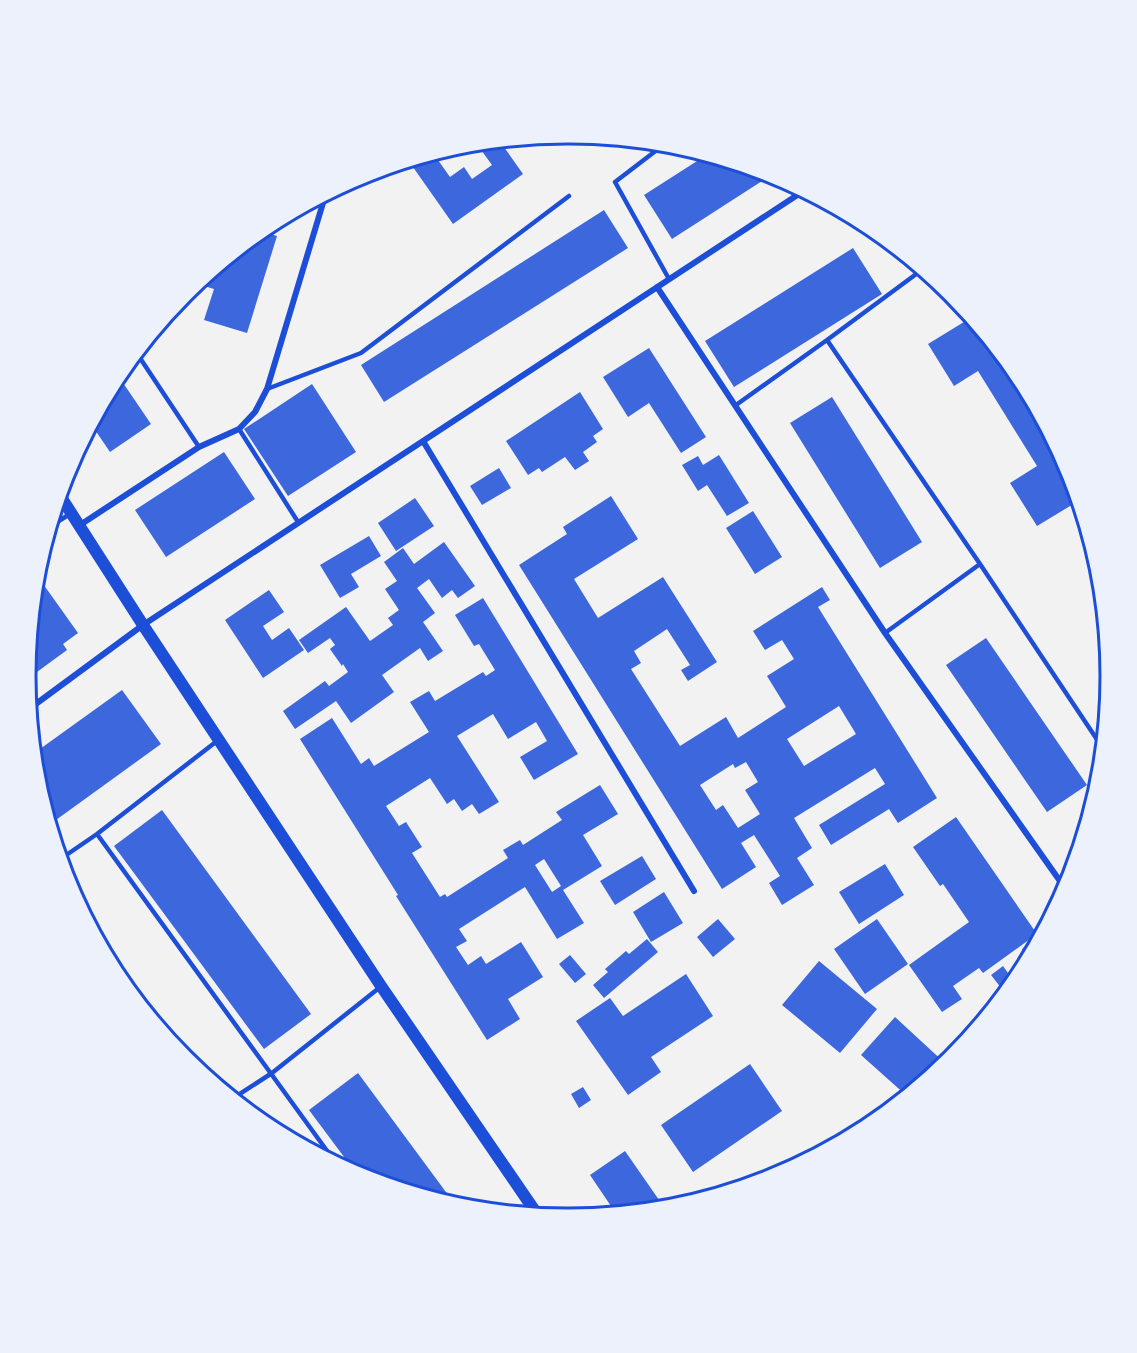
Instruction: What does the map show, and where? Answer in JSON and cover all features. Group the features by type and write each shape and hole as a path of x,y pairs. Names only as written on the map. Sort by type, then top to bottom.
{"main road":[{"path":"65,503 381,986 533,1208"}],"street":[{"path":"37,703 143,625 796,196"},
{"path":"80,525 199,447 239,429 255,412 267,390 323,204"},
{"path":"657,287 885,633 1060,881"},
{"path":"423,441 694,891"}],"lane":[{"path":"655,151 615,182 669,279"},
{"path":"267,390 362,353 569,196"},
{"path":"736,405 916,273"},
{"path":"827,340 981,564 1097,739"},
{"path":"141,359 199,447"},
{"path":"239,429 298,522"},
{"path":"59,521 72,513"},
{"path":"885,633 981,564"},
{"path":"67,855 219,740"},
{"path":"97,834 327,1151"},
{"path":"239,1095 272,1073 381,986"}],"building":[{"path":"505,148 523,174 453,224 413,167 438,160 450,177 464,167 472,179 492,165 482,151"},
{"path":"698,160 762,181 672,239 644,195"},
{"path":"604,210 628,248 384,402 361,365"},
{"path":"272,235 277,236 247,333 204,320 214,289 206,287 244,254"},
{"path":"853,248 882,294 734,387 705,341"},
{"path":"965,321 969,325 991,352 1030,410 1073,504 1037,526 1010,483 1037,466 978,371 954,386 928,344"},
{"path":"649,348 706,437 681,453 649,403 628,417 603,377"},
{"path":"124,384 151,424 110,452 96,431"},
{"path":"312,384 356,452 288,496 244,429"},
{"path":"580,392 603,429 593,436 597,442 583,452 589,461 575,470 565,457 542,472 539,468 528,475 506,441"},
{"path":"832,397 922,542 880,568 790,423"},
{"path":"224,452 255,499 166,557 135,510"},
{"path":"719,455 749,503 727,516 707,485 698,491 682,465 698,456 703,465"},
{"path":"499,468 511,488 482,505 470,486"},
{"path":"611,496 638,539 574,579 598,618 663,577 717,662 688,681 681,670 690,665 667,629 634,651 641,663 631,669 680,746 726,717 738,738 786,707 767,676 794,659 782,640 765,650 753,631 822,587 830,600 818,607 937,798 898,823 889,809 831,845 819,825 885,784 875,768 794,818 812,848 797,858 814,885 782,905 769,883 780,876 754,835 741,843 756,867 722,889 519,565 567,534 563,527","holes":["839,706 856,734 804,766 787,739","746,762 758,782 745,790 760,814 738,828 723,805 716,810 700,785 733,764 735,768"]},
{"path":"415,498 434,526 396,551 378,523"},
{"path":"753,511 782,557 755,574 726,528"},
{"path":"369,536 381,556 351,574 359,587 340,598 320,565"},
{"path":"444,542 475,586 458,598 452,590 442,598 429,579 417,588 435,613 423,622 443,651 428,661 420,648 382,675 394,692 351,723 336,701 295,729 283,711 325,681 329,686 348,672 330,649 335,645 330,638 308,653 299,640 346,607 370,641 393,625 388,618 399,610 385,589 397,581 384,562 403,548 414,564"},
{"path":"44,585 78,633 63,644 67,650 36,673 37,642"},
{"path":"269,590 284,612 263,626 272,640 289,628 304,650 263,678 225,620"},
{"path":"483,598 578,754 534,780 520,757 547,741 536,722 508,739 493,714 457,736 499,802 479,814 472,804 462,811 454,799 447,804 430,778 386,806 399,826 406,822 422,847 412,853 440,897 445,894 447,897 508,858 503,850 520,840 523,845 562,820 556,812 600,785 618,814 583,835 602,866 563,890 584,923 557,939 525,887 459,929 467,941 456,947 468,965 481,956 486,964 521,942 543,977 508,999 520,1019 487,1040 300,739 332,718 361,764 369,758 374,766 429,732 410,702 429,691 435,701 483,672 486,676 495,670 479,644 474,646 455,615","holes":["544,859 561,886 552,892 535,865"]},
{"path":"986,638 1087,785 1047,812 946,665"},
{"path":"122,690 161,744 56,820 41,748"},
{"path":"162,810 311,1014 264,1049 114,846"},
{"path":"956,817 1036,932 1033,937 983,973 979,968 953,986 962,999 942,1012 909,965 969,922 943,884 940,886 913,847"},
{"path":"642,856 656,879 615,905 600,881"},
{"path":"885,864 904,895 859,924 839,892"},
{"path":"664,892 683,923 651,942 633,912"},
{"path":"718,919 735,939 713,957 697,937"},
{"path":"877,919 908,964 865,994 834,949"},
{"path":"647,939 658,952 604,998 593,985 608,972 605,969 626,951 629,954"},
{"path":"570,955 586,974 575,983 559,964"},
{"path":"819,961 877,1009 840,1053 782,1005"},
{"path":"1003,966 1009,975 1001,987 991,975"},
{"path":"686,974 713,1016 651,1057 661,1072 628,1095 576,1021 610,998 623,1016"},
{"path":"895,1017 940,1058 902,1092 861,1055"},
{"path":"750,1064 782,1111 693,1172 661,1125"},
{"path":"358,1073 448,1195 397,1181 346,1160 309,1110"},
{"path":"583,1087 591,1100 579,1108 571,1094"},
{"path":"625,1151 660,1201 612,1207 590,1175"}]}
